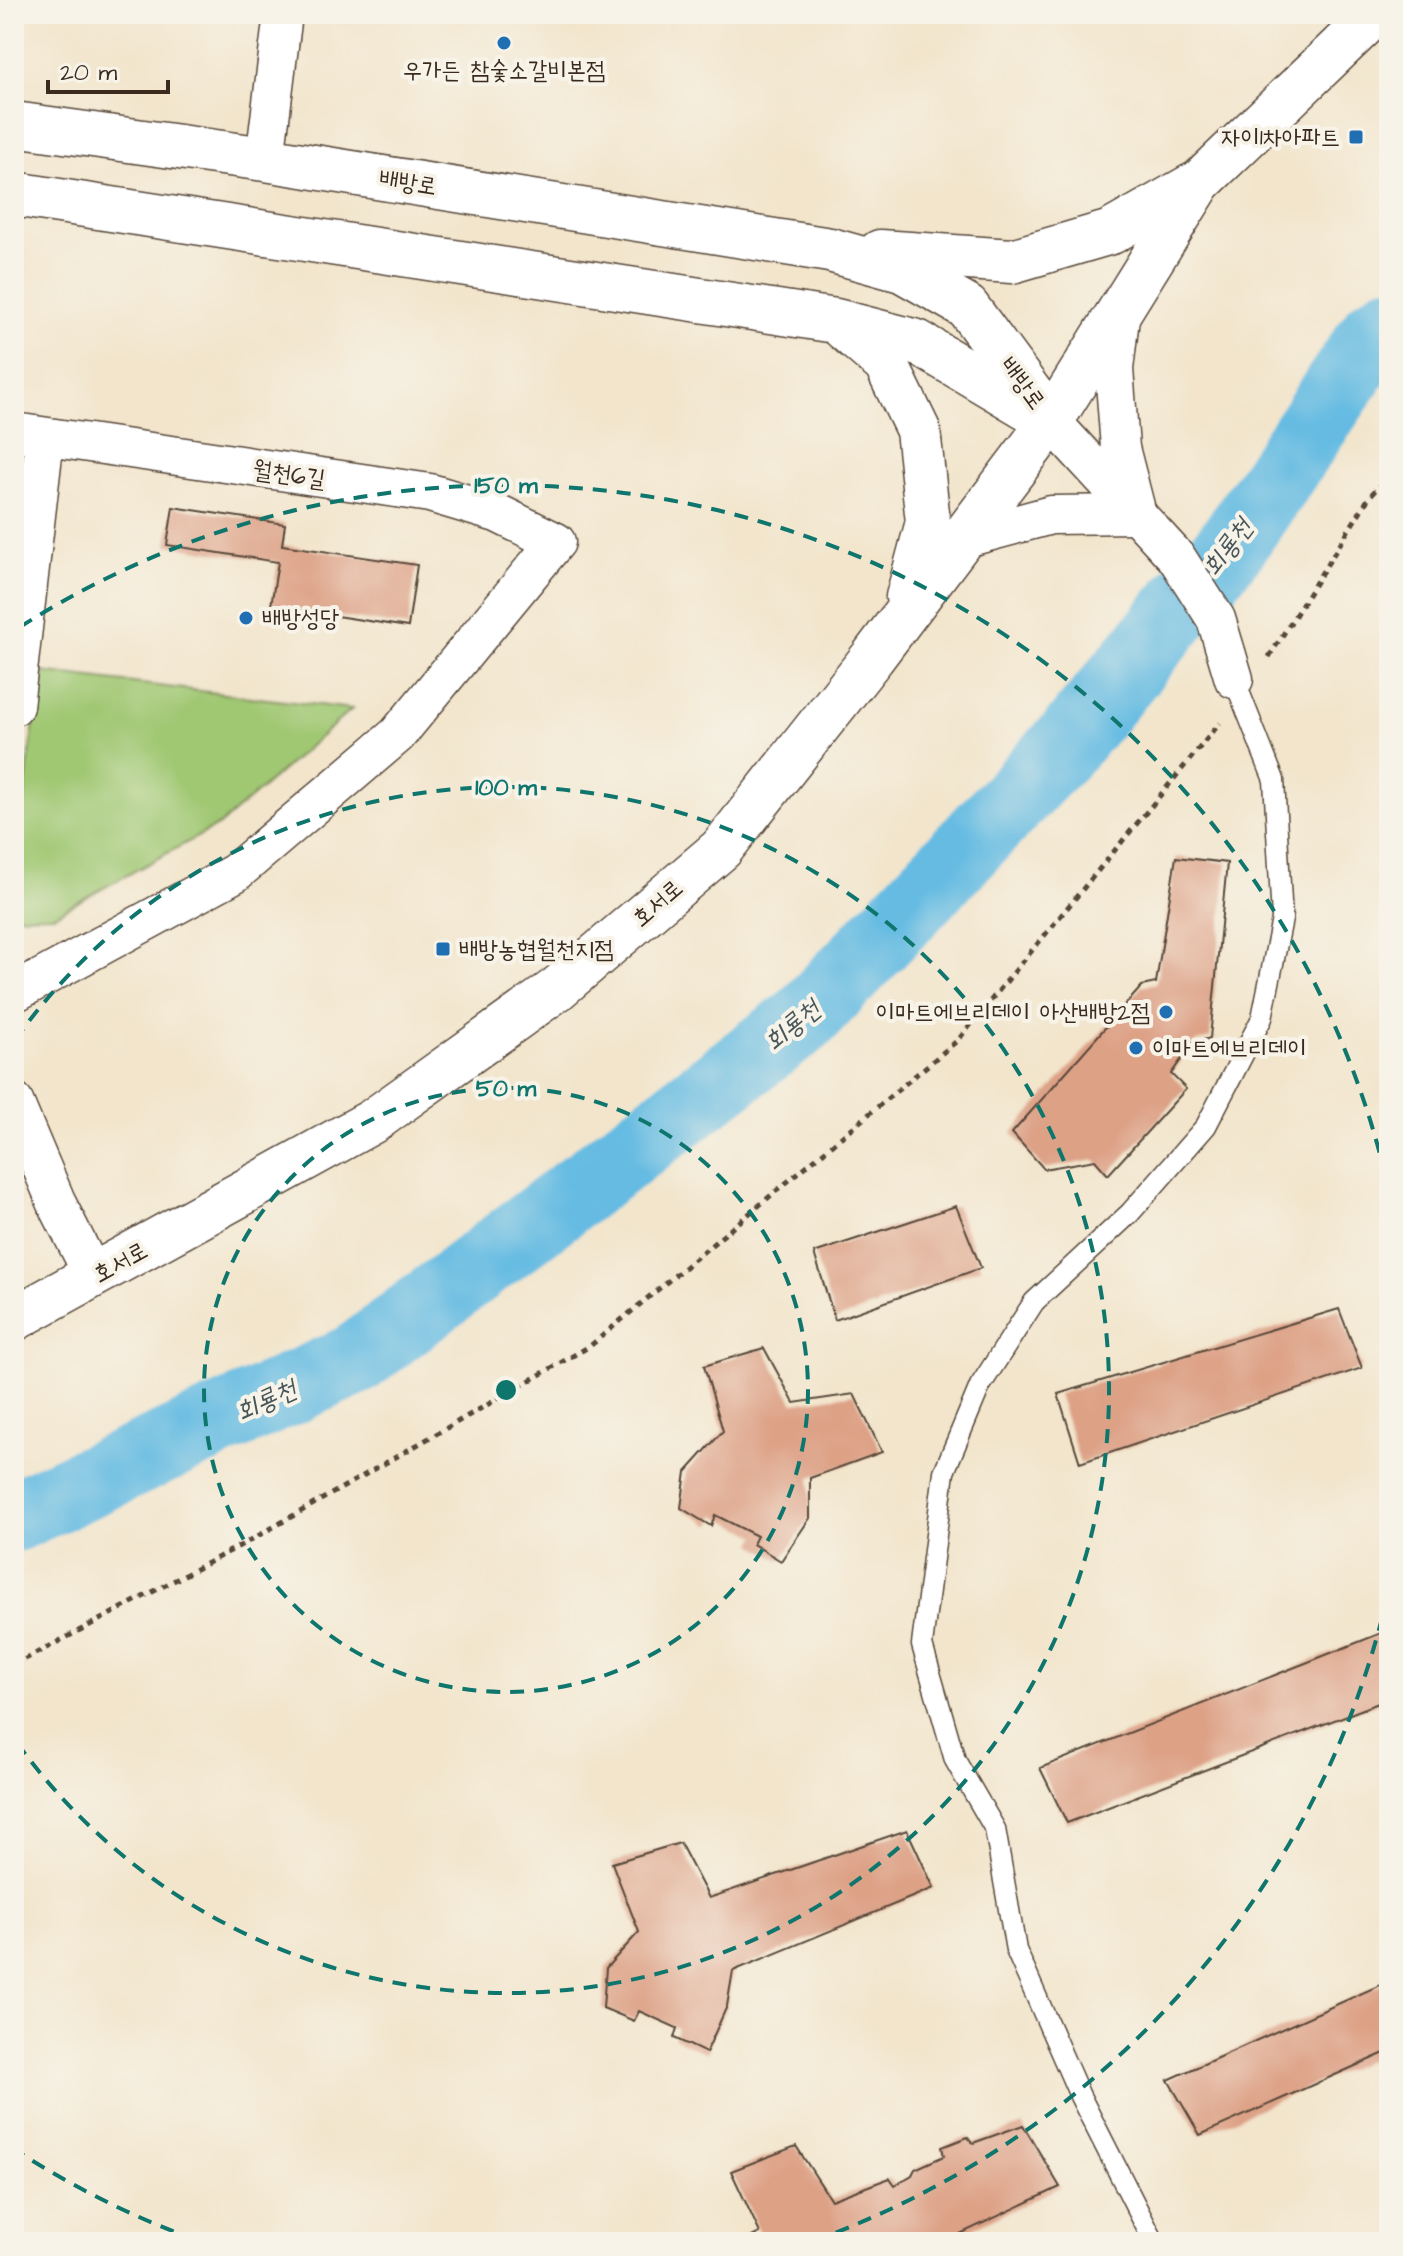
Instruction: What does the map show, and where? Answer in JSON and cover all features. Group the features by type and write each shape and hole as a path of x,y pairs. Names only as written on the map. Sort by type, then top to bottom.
{"street":[{"path":"265,159 283,14"},
{"path":"818,248 1012,261 1111,232 1200,182 1375,14"},
{"name":"배방로","path":"14,124 265,159 818,248 902,270 967,307 1051,421"},
{"name":"호서로","path":"14,1319 373,1121 557,989 721,849 901,620 1051,421 1200,182"},
{"name":"배방로","path":"14,194 836,321 917,342 1051,421"},
{"path":"1121,308 1114,369 1120,448 1137,514"},
{"path":"836,321 886,364 918,430 928,522 901,620"},
{"path":"1051,421 1177,558 1216,619 1238,688"},
{"path":"14,706 30,434"},
{"name":"월천6길","path":"14,993 235,873 397,735 556,542 497,513 430,493 30,434"},
{"path":"962,539 1051,515 1137,514"},
{"path":"14,1102 58,1206 94,1277"}],"lane":[{"path":"1154,2242 1080,2096 1016,1950 995,1829 955,1760 922,1645 944,1472 980,1386 1034,1302 1130,1213 1206,1126 1262,1018 1282,919 1274,780 1238,688"}],"path":[{"path":"14,1665 249,1541 590,1346 958,1040 1290,626 1370,496 1389,475"}],"green space":[{"path":"41,672 352,709 221,824 54,915 14,916 14,871"}],"building":[{"path":"173,507 285,524 282,545 417,565 408,627 271,606 278,562 167,545"},
{"name":"이마트에브리데이 아산배방2점","path":"1176,857 1227,863 1210,1038 1193,1043 1171,1074 1186,1089 1108,1175 1095,1160 1044,1169 1012,1133 1142,986 1156,983"},
{"path":"956,1206 981,1268 835,1320 814,1253"},
{"path":"1339,1309 1362,1368 1080,1463 1058,1394"},
{"path":"764,1348 794,1403 854,1394 882,1452 810,1478 810,1518 781,1561 753,1544 757,1536 715,1515 711,1526 681,1508 686,1472 723,1431 704,1366"},
{"path":"1389,1630 1389,1699 1067,1823 1040,1768"},
{"path":"907,1830 934,1888 733,1971 727,2006 706,2053 674,2038 677,2028 639,2011 634,2021 603,2008 606,1968 639,1932 612,1863 680,1843 709,1898"},
{"path":"1389,1981 1389,2051 1200,2135 1168,2080"},
{"path":"1023,2125 1060,2187 943,2242 742,2242 760,2233 731,2171 796,2146 831,2200 890,2178 895,2185 912,2175 915,2169 944,2156 942,2147 968,2137 973,2143"}],"waterway":[{"name":"회룡천","path":"14,1516 356,1359 804,1019 1073,737 1233,543 1376,332 1389,323"}],"place":[{"name":"우가든 참숯소갈비본점","path":"504,43"},
{"name":"자이1차아파트","path":"1356,137"},
{"name":"배방성당","path":"246,618"},
{"name":"배방농협월천지점","path":"443,949"},
{"name":"이마트에브리데이 아산배방2점","path":"1166,1012"},
{"name":"이마트에브리데이","path":"1136,1048"}]}
